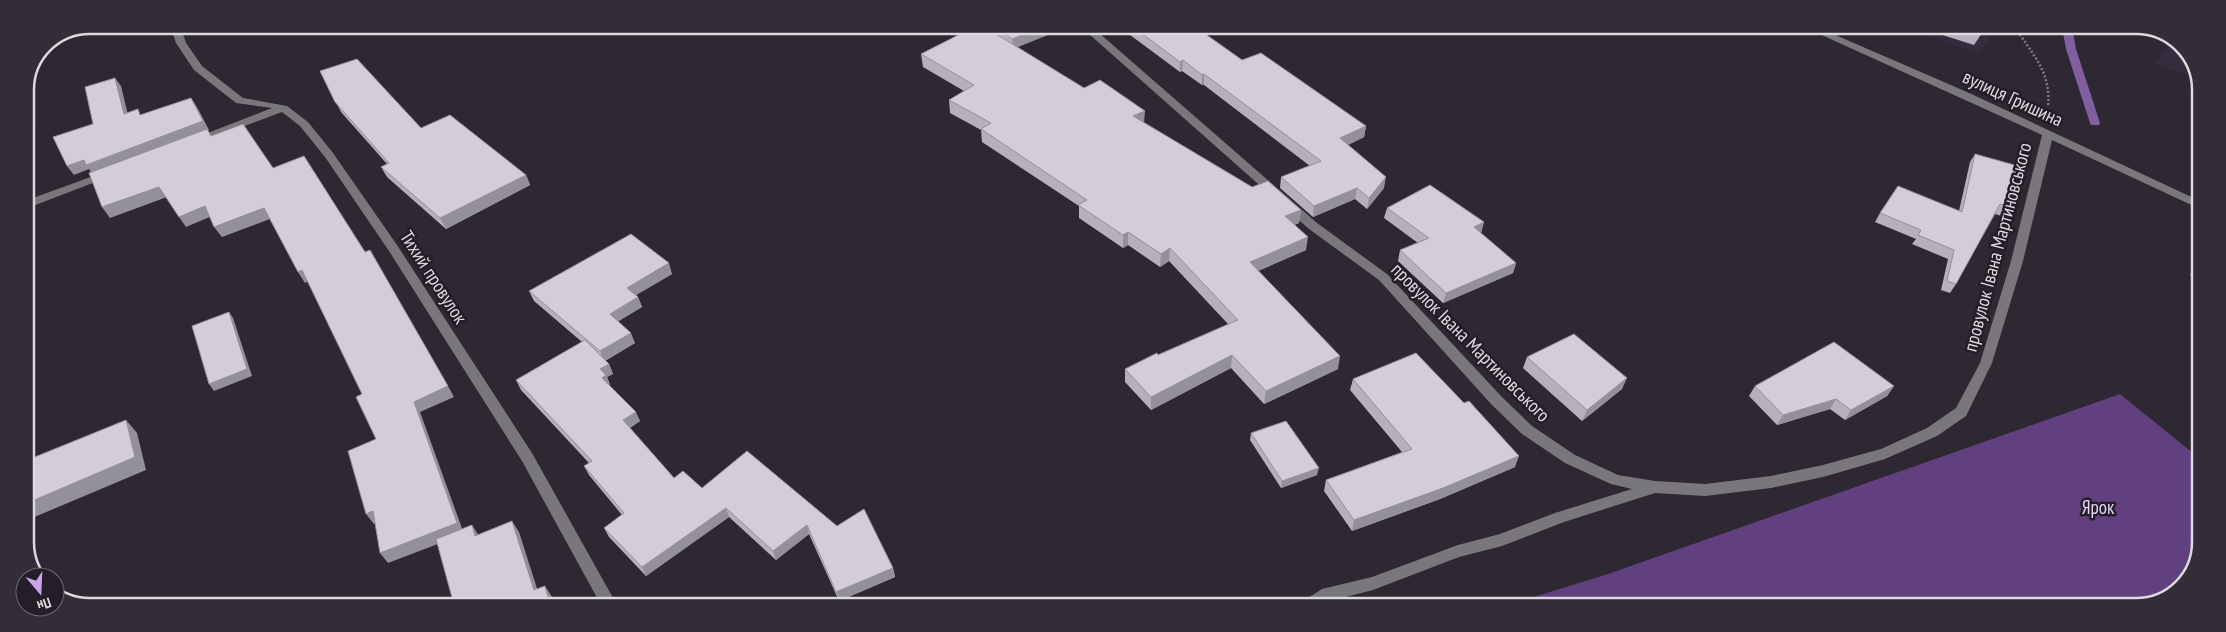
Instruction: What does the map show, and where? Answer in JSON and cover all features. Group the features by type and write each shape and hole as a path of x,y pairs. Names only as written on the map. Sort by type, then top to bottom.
{"street":[{"name":"Тихий провулок","path":"177,34 180,44 198,68 228,93 240,101 283,108 304,124 329,155 393,248 527,457 605,598"},
{"name":"провулок Івана Мартиновського","path":"1094,34 1313,226 1383,278 1527,430 1570,459 1616,480 1655,487 1705,490 1771,482 1823,471 1885,454 1932,432 1961,412 1986,363 2017,261 2048,134"},
{"name":"вулиця Гришина","path":"1825,34 1963,94 2192,200"},
{"path":"183,146 283,108"},
{"path":"34,202 120,169"},
{"path":"1319,598 1373,583 1458,550 1502,540 1560,517 1655,487"}],"path":[{"path":"2020,34 2045,70 2050,96 2047,111 2048,134"}],"shaded area":[{"path":"1923,34 1992,34 1979,54"},
{"path":"2168,44 2185,62 2190,76 2155,64"}],"green space":[{"name":"Ярок","path":"2120,394 2192,452 2192,549 2190,556 2183,573 2170,587 2143,598 1531,598 1608,574"}],"building":[{"path":"960,34 996,34 1084,88 1100,80 1145,111 1133,116 1252,187 1268,181 1301,210 1285,216 1308,237 1250,262 1340,356 1266,391 1232,355 1151,397 1125,369 1157,353 1158,355 1238,320 1170,248 1161,254 1128,232 1123,235 1078,205 1087,200 981,129 991,123 949,100 974,85 921,54"},
{"path":"1005,34 1024,34 1012,39"},
{"path":"1143,34 1205,34 1242,60 1261,53 1366,126 1340,138 1386,177 1369,198 1357,188 1314,206 1281,177 1321,161 1204,74 1202,75 1183,60 1180,62"},
{"path":"357,59 421,128 450,115 526,175 440,218 381,167 389,163 335,102 320,71"},
{"path":"115,78 124,114 138,109 140,115 191,98 203,121 86,165 84,160 67,166 53,137 93,124 85,87"},
{"path":"243,124 273,168 304,156 365,252 370,250 448,386 414,402 457,523 380,553 373,511 366,514 348,451 376,439 356,397 362,394 302,270 298,272 264,208 214,227 205,206 179,217 159,187 102,207 89,173 207,129 211,136"},
{"path":"1975,154 2018,166 2011,208 2000,204 1956,284 1947,281 1954,250 1918,235 1921,230 1880,213 1898,186 1962,212"},
{"path":"1430,185 1484,222 1474,227 1516,263 1446,293 1400,250 1429,238 1387,208"},
{"path":"631,234 669,263 627,288 638,297 610,314 631,333 600,351 529,291"},
{"path":"229,312 247,369 209,384 192,326"},
{"path":"1574,334 1627,378 1587,410 1527,357"},
{"path":"585,340 609,364 600,369 606,375 602,378 636,412 623,420 674,478 683,471 702,488 747,451 837,526 864,509 893,568 836,592 807,525 773,551 726,508 642,567 604,528 624,513 584,466 592,461 516,380"},
{"path":"1834,342 1894,386 1851,410 1836,399 1783,415 1755,386"},
{"path":"1416,353 1464,403 1469,401 1519,456 1443,488 1354,520 1326,480 1412,449 1353,379"},
{"path":"126,420 135,457 34,500 34,457"},
{"path":"1286,421 1319,468 1282,481 1251,433"},
{"path":"512,521 534,590 545,586 548,598 452,598 436,539 472,525 475,536"}],"waterway":[{"path":"2068,34 2071,49 2095,123"}]}
